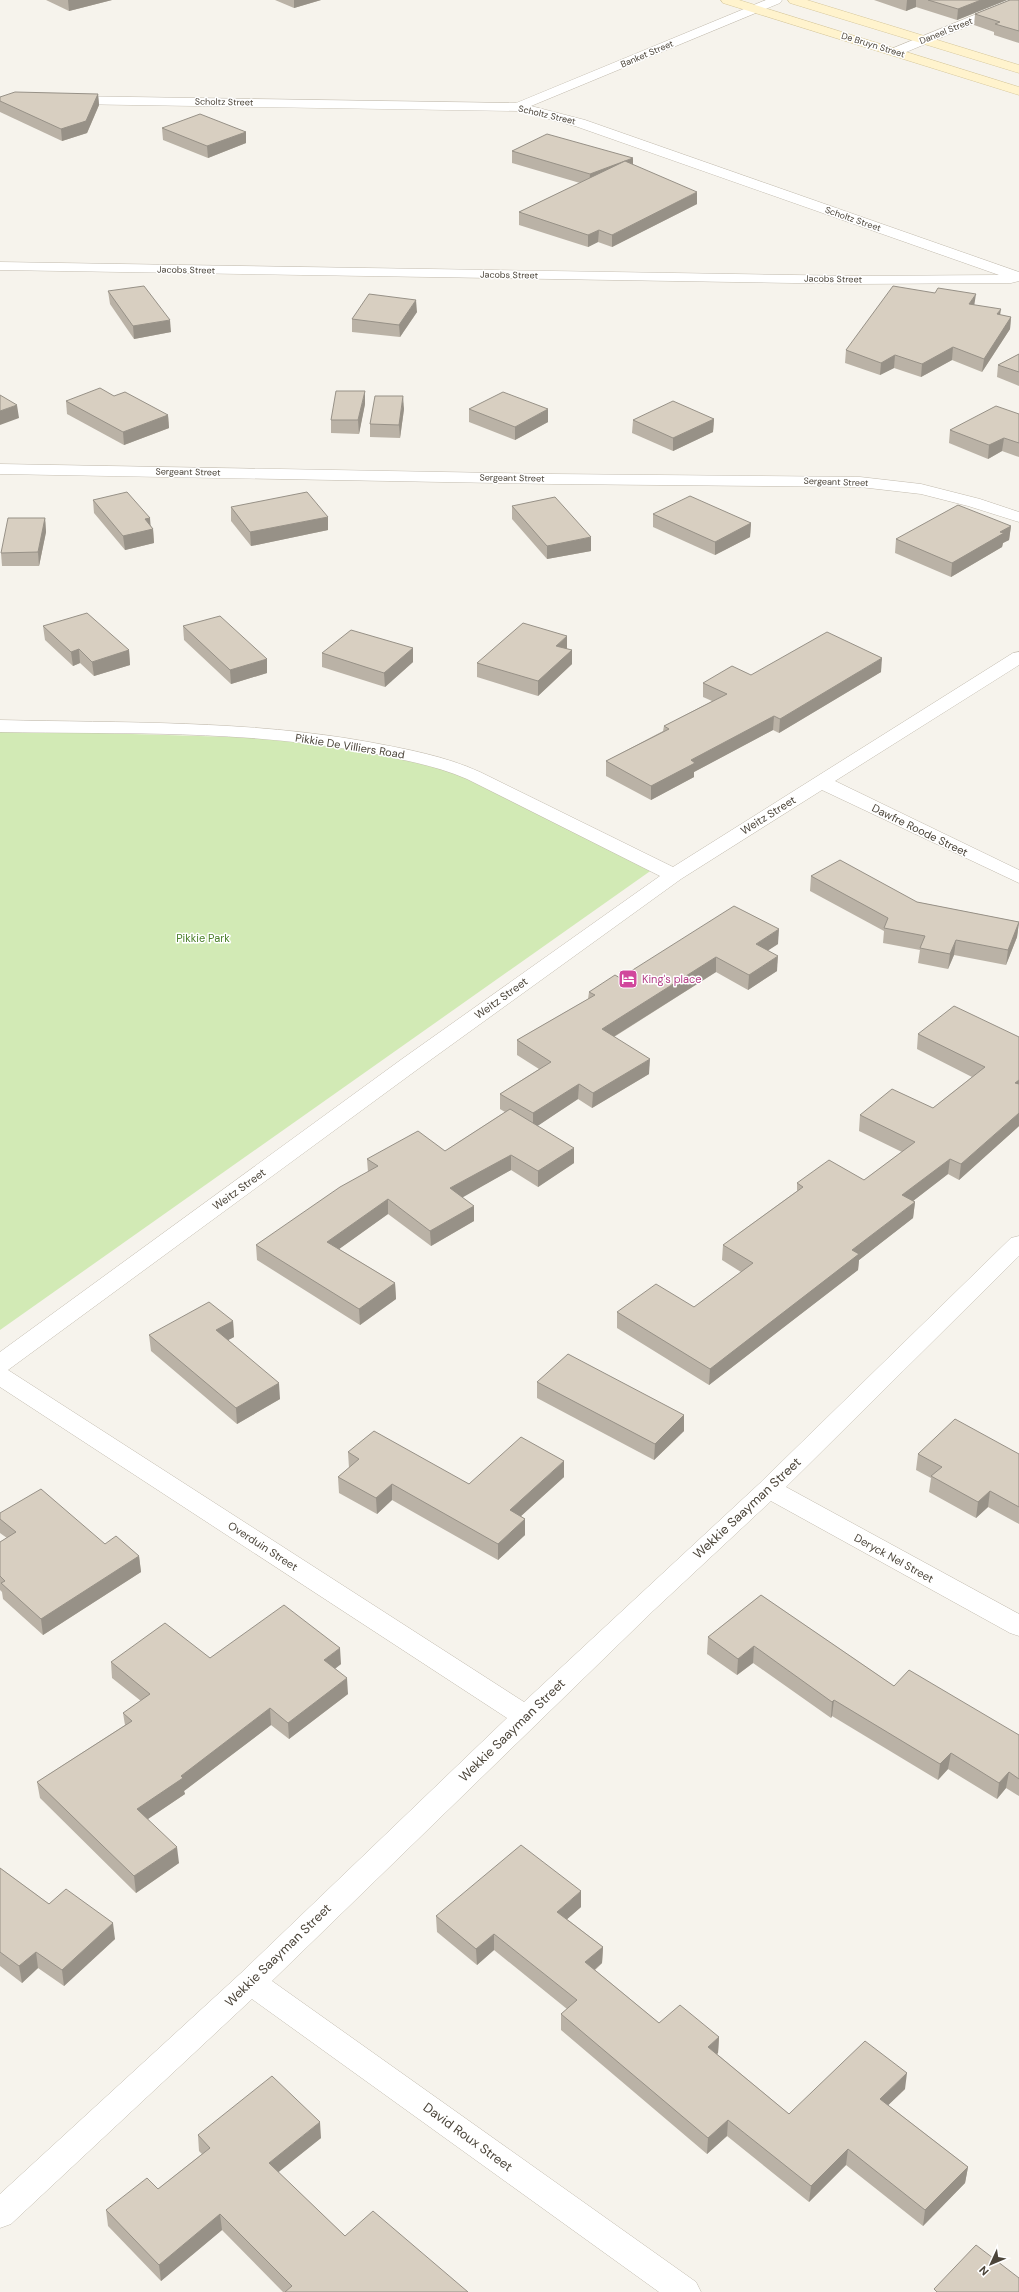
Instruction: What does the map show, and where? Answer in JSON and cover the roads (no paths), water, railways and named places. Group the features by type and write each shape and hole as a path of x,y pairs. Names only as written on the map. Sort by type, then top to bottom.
{"street":[{"name":"De Bruyn Street","path":"727,0 1019,91"},
{"name":"Banket Street","path":"518,107 776,0"},
{"name":"De Bruyn Street","path":"794,0 1019,69"},
{"name":"Daneel Street","path":"895,52 1019,2"},
{"name":"Scholtz Street","path":"56,99 518,107 580,123 967,258 1019,278"},
{"path":"924,280 943,273 967,258"},
{"name":"Jacobs Street","path":"0,266 924,280 1019,278"},
{"name":"Sergeant Street","path":"0,469 553,479 860,482 921,489 974,502 1019,517"},
{"name":"Weitz Street","path":"0,1364 403,1068 674,875 1019,657"},
{"name":"Pikkie De Villiers Road","path":"0,726 209,732 298,738 404,754 454,767 674,875"},
{"name":"Dawfre Roode Street","path":"821,782 1019,877"},
{"name":"Wekkie Saayman Street","path":"0,2214 251,1982 389,1847 644,1604 769,1489 1019,1242"},
{"name":"Overduin Street","path":"0,1376 526,1717"},
{"name":"Deryck Nel Street","path":"769,1489 1019,1626"},
{"name":"David Roux Street","path":"251,1982 685,2292"}],"place":[{"name":"King's place","path":"628,979"}],"park label":[{"name":"Pikkie Park","path":"203,938"}]}
